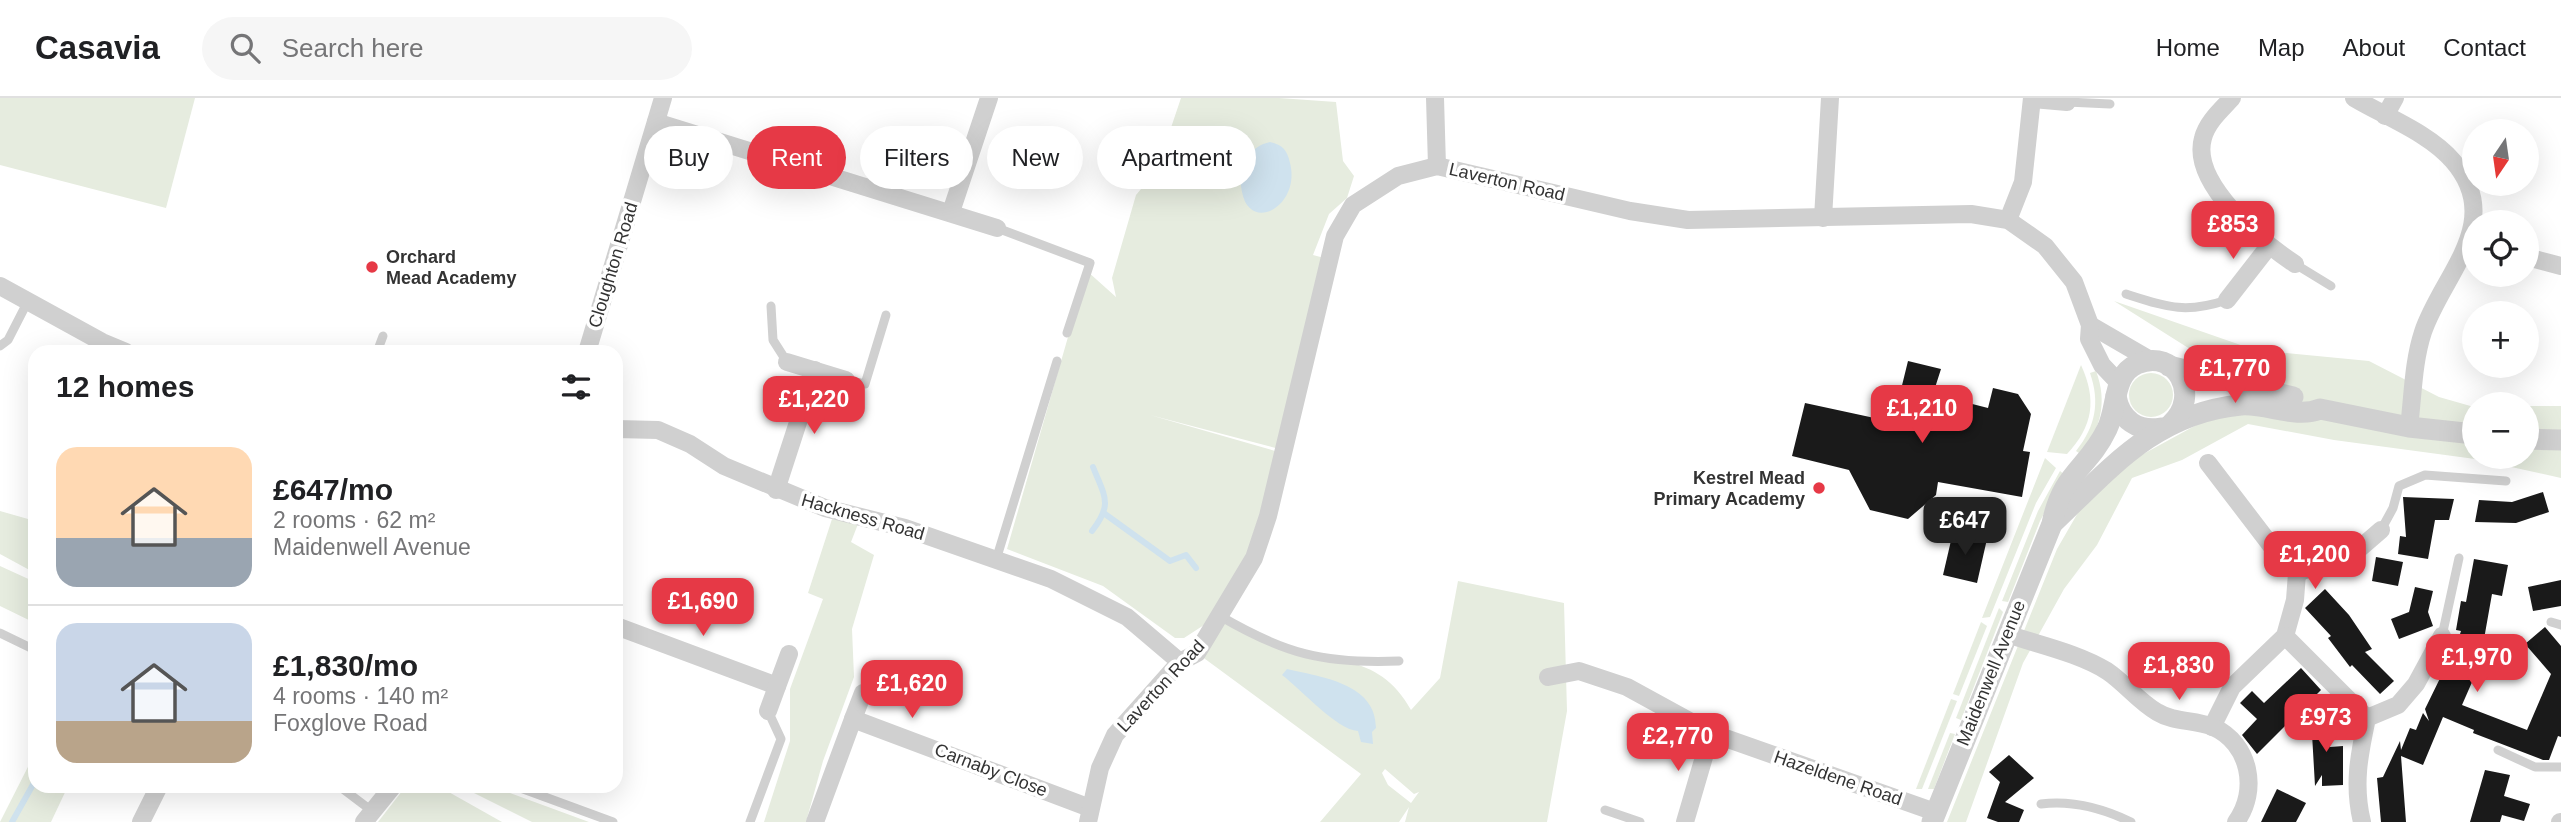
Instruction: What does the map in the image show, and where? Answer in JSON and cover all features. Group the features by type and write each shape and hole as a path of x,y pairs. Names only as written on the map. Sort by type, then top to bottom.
{"street":[{"name":"Cloughton Road","path":"589,345 663,98"},
{"path":"951,212 989,98"},
{"path":"1435,98 1437,166"},
{"path":"1823,218 1830,98"},
{"path":"2232,98 2203,135 2203,166 2206,176 2269,246 2295,264"},
{"path":"2354,98 2432,143 2454,161 2472,199 2472,210"},
{"path":"2385,116 2395,98"},
{"path":"2007,220 2023,182 2032,99 2067,102"},
{"path":"656,122 997,228"},
{"name":"Laverton Road","path":"1089,815 1100,768 1115,735 1180,662 1198,653 1254,558 1268,516 1335,236 1353,205 1398,176 1437,166 1630,211 1688,219 1970,214 2007,220 2045,246 2074,282 2090,325 2089,339 2118,390"},
{"path":"2227,300 2269,246"},
{"path":"2409,427 2418,354 2424,330 2462,256"},
{"path":"2539,260 2561,266"},
{"path":"0,286 109,345"},
{"path":"2090,325 2161,363"},
{"path":"787,362 846,380"},
{"path":"2118,390 2132,366 2161,363"},
{"name":"Maidenwell Avenue","path":"2161,363 2311,401 2320,409 2409,427 2462,433"},
{"name":"Maidenwell Avenue","path":"2052,524 2112,464 2166,426 2181,412 2186,397 2182,379 2161,363"},
{"path":"776,490 815,370"},
{"name":"Maidenwell Avenue","path":"2118,390 2120,410 2134,425 2147,430 2240,405 2262,405 2308,414 2320,409"},
{"name":"Maidenwell Avenue","path":"1933,817 2052,524 2057,499 2104,436 2118,390"},
{"name":"Hackness Road","path":"623,429 658,430 690,444 724,466 776,490 825,508 905,528 1103,602 1127,617 1180,662"},
{"path":"2539,439 2561,440"},
{"path":"2208,463 2276,552 2297,573 2295,600 2285,636 2232,687 2212,727"},
{"path":"2297,573 2359,549 2381,530"},
{"path":"623,629 777,687"},
{"path":"2007,635 2103,669 2145,704 2169,718 2212,727 2232,740 2246,763 2248,792 2236,822"},
{"path":"2285,636 2367,718"},
{"path":"2367,718 2398,705 2416,684 2442,636"},
{"path":"768,711 789,654"},
{"name":"Hazeldene Road","path":"1548,677 1579,671 1627,687 1711,733 1933,817"},
{"path":"815,822 863,693"},
{"path":"2362,822 2357,799 2357,766 2367,718"},
{"name":"Carnaby Close","path":"853,719 1089,815"},
{"path":"1685,822 1711,733"},
{"path":"141,822 156,793"},
{"path":"368,817 387,793"}],"lane":[{"path":"2067,102 2110,104"},
{"path":"997,228 1090,263 1067,333"},
{"path":"2295,264 2331,286"},
{"path":"2126,294 2175,309 2199,310 2227,300"},
{"path":"0,346 8,340 28,301"},
{"path":"772,306 773,340 787,362"},
{"path":"846,380 865,384 886,315"},
{"path":"380,345 383,336"},
{"path":"996,560 1057,361"},
{"path":"2381,530 2393,508 2399,486 2425,475 2506,481"},
{"path":"2442,636 2459,558"},
{"path":"1220,617 1263,641 1294,652 1335,661 1399,661"},
{"path":"0,633 28,647"},
{"path":"750,822 781,739 768,711"},
{"path":"2498,750 2535,768 2561,767"},
{"path":"346,793 368,817"},
{"path":"534,793 613,822"},
{"path":"2041,804 2062,802 2088,806 2130,822"},
{"path":"1605,810 1640,822"}],"shaded area":[{"path":"0,98 195,98 166,208 0,165"},
{"path":"1181,98 1279,98 1336,102 1343,161 1354,176 1347,198 1329,214 1313,255 1328,259 1283,450 1150,415 1282,453 1267,519 1221,614 1184,638 1175,638 1103,586 1007,549 1087,271 1116,297 1112,278 1136,195 1141,189 1256,189 1256,126 1172,126"},
{"path":"2114,301 2255,350 2369,361 2439,397 2462,404 2462,457 2334,440 2248,424 2182,460 2132,478 2097,545 2064,589 2023,663 1966,822 1947,822 2057,549 2083,504 2136,458 2200,423 2277,404"},
{"path":"2081,365 2089,390 2090,412 2087,423 2076,444 2067,454 2047,452"},
{"path":"2096,371 2102,405 2098,425 2082,455 2076,451 2092,423 2095,394 2090,373"},
{"path":"2151,373 2166,380 2173,395 2166,410 2151,417 2136,410 2129,395 2136,380"},
{"path":"2539,406 2561,406 2561,478 2520,469 2539,469"},
{"path":"2045,458 2056,468 2036,503 1990,617 1982,618"},
{"path":"2060,471 2065,475 2040,521 2008,602 2002,601 2038,511"},
{"path":"0,511 28,519 28,569 0,554"},
{"path":"832,519 858,524 851,542 874,555 852,629 854,677 823,761 806,822 764,822 790,741 790,689 823,599 808,593"},
{"path":"0,566 28,579 28,620 0,606"},
{"path":"1458,581 1564,603 1567,711 1547,822 1405,822 1409,807 1399,822 1320,822 1361,774 1197,653 1222,614 1268,644 1366,668 1398,690 1411,710 1440,678","holes":["1385,769 1414,794 1419,792 1411,803 1388,785 1382,773"]},
{"path":"1999,608 2003,612 1961,720 1956,718"},
{"path":"1981,622 1987,626 1959,696 1953,694"},
{"path":"1951,699 1957,701 1922,789 1916,789"},
{"path":"1950,733 1955,734 1934,789 1928,789"},
{"path":"28,767 28,793 65,793 51,822 0,822"},
{"path":"401,793 450,793 502,822 378,822"},
{"path":"474,793 510,793 589,822 532,822"}],"water":[{"path":"1270,142 1286,151 1291,178 1288,192 1282,202 1264,213 1254,211 1247,205 1242,189 1256,189 1256,148"},
{"path":"1287,669 1330,679 1357,692 1367,701 1374,713 1376,728 1372,732 1373,744 1361,742 1358,731 1340,724 1282,675"}],"building":[{"path":"1908,361 1941,369 1933,394 1988,408 1993,388 2018,394 2031,414 2023,451 2030,452 2022,497 1938,482 1936,495 1908,519 1870,510 1849,470 1792,456 1805,403 1893,422"},
{"path":"2543,492 2549,512 2516,523 2475,522 2479,500 2512,502"},
{"path":"2403,497 2454,499 2449,520 2435,520 2428,559 2398,554 2400,536 2406,537"},
{"path":"1953,532 1987,539 1977,583 1943,575"},
{"path":"2376,557 2403,562 2398,586 2372,581"},
{"path":"2474,559 2508,565 2502,596 2492,594 2481,656 2483,657 2462,705 2527,730 2551,674 2525,644 2545,627 2561,646 2561,737 2558,736 2549,760 2543,760 2473,733 2474,730 2443,717 2423,765 2401,756 2406,822 2381,822 2377,778 2383,777 2400,741 2401,750 2410,728 2416,730 2423,713 2429,721 2425,709 2447,664 2449,668 2461,631 2456,630 2461,601 2466,602"},
{"path":"2561,580 2561,606 2533,611 2528,587"},
{"path":"2415,587 2433,591 2428,612 2433,626 2399,639 2391,619 2409,612"},
{"path":"2325,589 2349,615 2372,649 2365,652 2394,681 2380,694 2352,665 2350,667 2328,638 2331,636 2305,608"},
{"path":"2301,668 2321,690 2257,754 2242,735 2257,719 2240,703 2252,691 2264,703"},
{"path":"2329,715 2330,747 2343,746 2343,785 2322,786 2322,775 2315,786 2311,716"},
{"path":"2009,755 2034,778 2005,802 2024,810 2019,822 1998,822 1987,818 2000,782 1989,772"},
{"path":"2485,770 2510,775 2504,796 2530,804 2524,821 2502,815 2500,822 2470,822"},
{"path":"2277,789 2306,803 2296,822 2261,822"}],"waterway":[{"path":"1092,531 1105,507 1101,486 1093,467"},
{"path":"1105,514 1170,561 1186,555 1196,568"},
{"path":"12,822 28,793"}],"place":[{"name":"Orchard Mead Academy","path":"372,267"},
{"name":"Kestrel Mead Primary Academy","path":"1819,488"}]}
